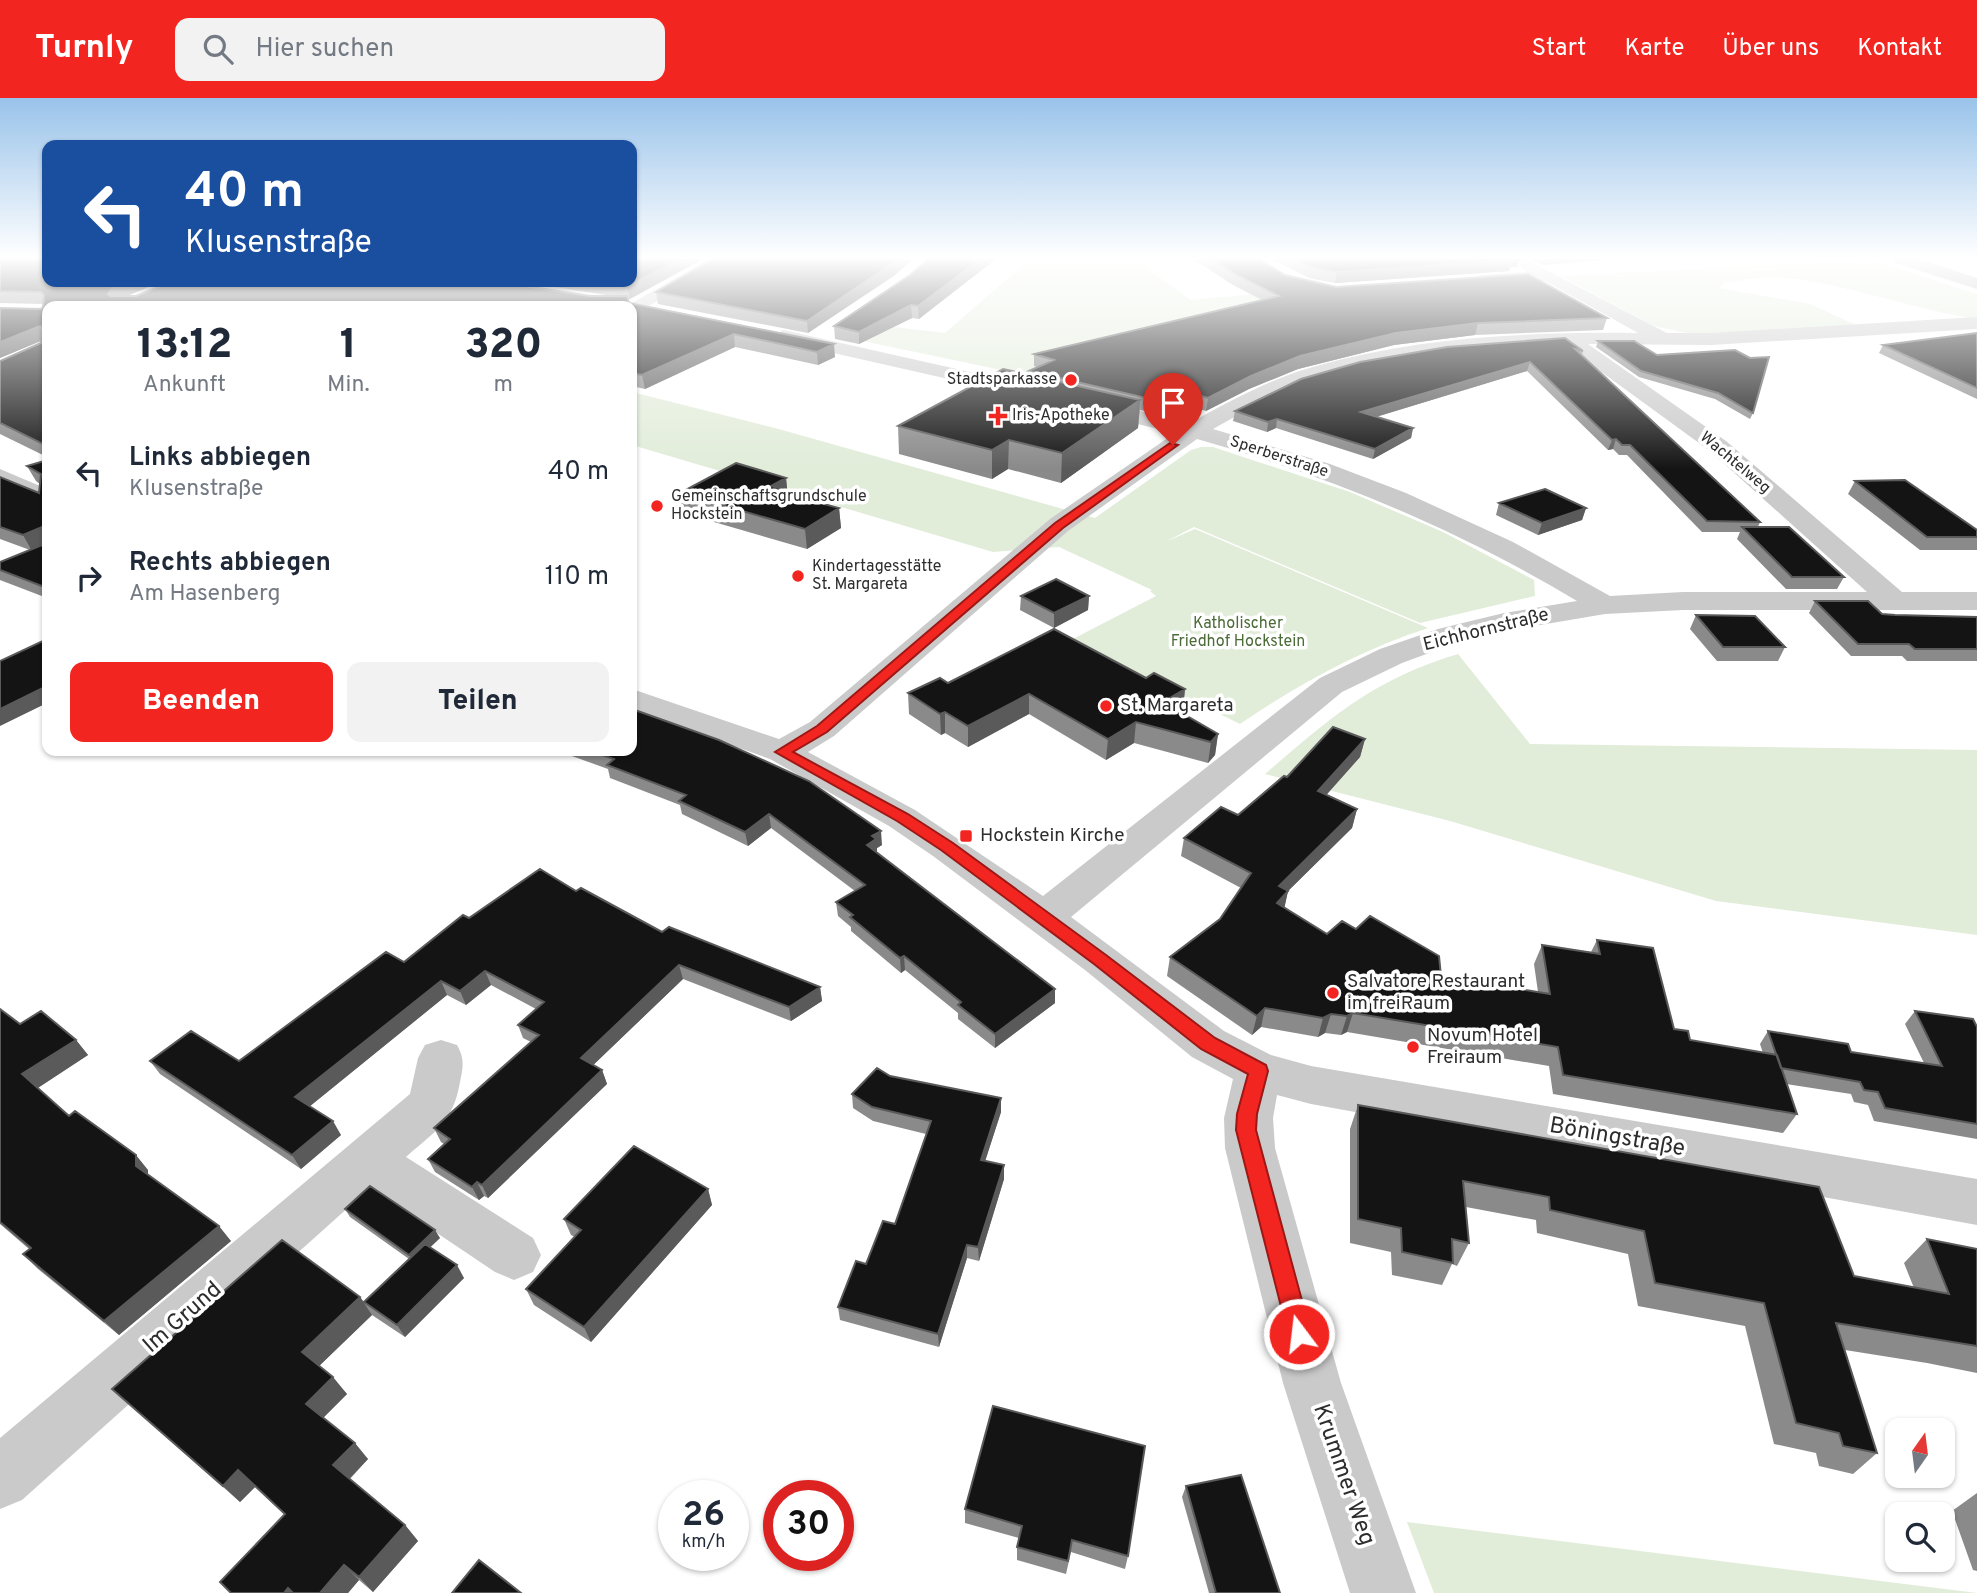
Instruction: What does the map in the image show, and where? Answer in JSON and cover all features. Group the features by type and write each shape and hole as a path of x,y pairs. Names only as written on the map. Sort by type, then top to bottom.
{"street":[{"path":"1645,329 1662,338"},
{"path":"782,752 822,729 1059,525 1195,430 1244,402 1321,371 1438,347 1567,338 1711,339 1885,329"},
{"path":"1920,329 1952,341"},
{"name":"Sperberstraße","path":"767,332 822,336 1056,398 1195,430 1395,497 1457,524 1605,605"},
{"name":"Wachtelweg","path":"1567,338 1718,446 1893,600"},
{"path":"0,476 42,496"},
{"name":"Eichhornstraße","path":"1043,918 1331,685 1391,656 1449,635 1504,622 1605,605 1683,601 1977,601"},
{"name":"Böningstraße","path":"637,701 782,752 902,818 947,847 1208,1044 1259,1071 1311,1084 1977,1202"},
{"name":"Im Grund","path":"0,1478 432,1104 441,1058"},
{"name":"Krummer Weg","path":"1259,1071 1247,1114 1246,1130 1250,1148 1312,1383 1383,1593"},
{"path":"367,1159 514,1255"}],"green space":[{"path":"843,329 909,329 945,333 950,329 1175,329 1049,370 1020,374 834,335"},
{"path":"1667,329 1814,329 1700,336"},
{"name":"Katholischer Friedhof Hockstein","path":"637,393 775,428 1095,518 1191,450 1213,447 1350,492 1443,532 1534,580 1535,596 1420,623 1194,527 1165,542 1195,529 1428,628 1331,669 1240,724 1071,640 1156,596 1150,591 1152,590 1059,547 993,552 637,446"},
{"path":"1458,654 1530,744 1977,750 1977,935 1716,901 1450,821 1265,774 1354,702 1402,675"},
{"path":"1407,1522 1977,1593 1434,1593"}],"building":[{"path":"0,329 33,329 0,342"},
{"path":"637,329 758,329 834,344 817,352 734,334 642,375 637,374"},
{"path":"846,329 865,329 859,332"},
{"path":"1141,329 1431,329 1396,333 1300,356 1251,376 1208,398 1185,391 1177,395 1170,393 1159,401 1029,371 1054,360 1034,354"},
{"path":"1977,333 1977,388 1883,345"},
{"path":"42,335 42,444 0,423 0,361 41,343"},
{"path":"1565,338 1583,351 1575,349 1760,522 1707,521 1630,445 1622,445 1616,439 1612,440 1530,362 1361,412 1413,428 1375,449 1277,419 1268,422 1235,411 1301,379 1360,362 1447,347"},
{"path":"1598,341 1634,341 1657,355 1735,350 1750,358 1769,357 1753,413 1718,393 1641,371"},
{"path":"1003,369 1140,400 1062,453 1009,440 992,450 898,426"},
{"path":"42,462 42,527 23,535 0,527 0,477 39,493 41,474 27,466"},
{"path":"736,463 786,478 771,486 839,508 805,529 680,493"},
{"path":"1905,480 1977,530 1977,537 1927,537 1855,481"},
{"path":"1545,489 1586,508 1542,523 1499,503"},
{"path":"1742,527 1789,527 1844,577 1792,577"},
{"path":"42,545 42,586 0,570 0,562"},
{"path":"1056,579 1089,596 1054,613 1021,596"},
{"path":"1815,601 1868,601 1882,614 1977,617 1977,649 1915,649 1909,644 1858,644"},
{"path":"1696,615 1755,616 1785,647 1723,647"},
{"path":"1054,629 1146,678 1154,673 1185,689 1163,702 1218,734 1211,742 1136,722 1108,739 1029,694 968,726 945,712 940,714 908,693 940,678 948,683"},
{"path":"42,641 42,688 0,709 0,661"},
{"path":"637,711 719,740 809,781 881,831 872,836 876,839 867,845 1055,989 995,1034 958,1005 961,1002 904,956 900,958 850,917 853,915 836,902 865,885 769,814 745,832 679,801 686,795 607,765 614,759 605,756 637,756"},
{"path":"1333,727 1365,739 1318,791 1357,809 1279,886 1288,891 1277,903 1327,934 1342,921 1356,929 1370,916 1439,956 1441,976 1550,994 1542,945 1600,954 1597,940 1653,948 1674,1029 1688,1031 1690,1040 1777,1055 1797,1114 1563,1075 1558,1047 1353,1013 1347,1016 1331,1014 1323,1018 1265,1008 1257,1016 1170,957 1220,919 1251,873 1184,838 1221,807 1238,815 1284,776 1287,777"},
{"path":"540,869 576,891 581,888 662,932 669,927 820,987 789,1007 679,965 581,1058 602,1070 482,1185 477,1182 472,1187 428,1159 450,1139 434,1128 539,1035 518,1025 544,1002 485,971 460,991 441,981 295,1097 333,1121 292,1155 150,1061 191,1031 239,1061 386,952 404,962 463,915 469,918"},
{"path":"0,1009 20,1024 41,1011 76,1040 22,1074 69,1116 75,1111 136,1155 136,1166 219,1226 104,1321 23,1254 31,1248 0,1222"},
{"path":"1915,1011 1973,1019 1977,1027 1977,1124 1885,1108 1878,1092 1864,1090 1860,1082 1781,1068 1768,1031 1848,1044 1851,1052 1942,1066"},
{"path":"877,1068 890,1076 1001,1098 981,1160 1004,1165 978,1247 967,1245 938,1334 838,1307 856,1261 866,1264 883,1221 895,1224 931,1121 872,1107 852,1094"},
{"path":"1358,1105 1819,1187 1854,1276 1949,1294 1927,1239 1977,1249 1977,1346 1836,1323 1877,1453 1843,1446 1839,1433 1796,1423 1764,1303 1655,1283 1644,1231 1550,1210 1549,1197 1463,1181 1469,1243 1452,1239 1453,1263 1402,1252 1401,1228 1358,1219"},
{"path":"634,1146 708,1189 584,1327 526,1289 581,1230 564,1219"},
{"path":"370,1186 435,1230 409,1255 345,1209"},
{"path":"282,1240 360,1297 302,1352 333,1377 306,1404 355,1443 333,1465 405,1525 359,1577 344,1565 320,1593 293,1593 288,1588 284,1593 231,1593 220,1582 285,1514 238,1470 223,1486 112,1389"},
{"path":"425,1244 457,1265 397,1325 364,1302"},
{"path":"993,1406 1145,1446 1128,1556 1072,1540 1068,1561 1017,1547 1022,1526 965,1509"},
{"path":"1241,1475 1280,1593 1216,1593 1186,1486"},
{"path":"479,1560 521,1593 452,1593"}],"place":[{"name":"Stadtsparkasse","path":"1071,380"},
{"name":"Iris-Apotheke","path":"998,416"},
{"name":"Gemeinschaftsgrundschule Hockstein","path":"657,506"},
{"name":"Kindertagesstätte St. Margareta","path":"798,576"},
{"name":"St. Margareta","path":"1106,706"},
{"name":"Hockstein Kirche","path":"966,836"},
{"name":"Salvatore Restaurant im freiRaum","path":"1333,993"},
{"name":"Novum Hotel Freiraum","path":"1413,1047"}],"route":[{"path":"1173,445 1059,525 822,729 782,752 902,818 947,847 1100,959 1208,1044 1259,1071 1247,1114 1246,1130 1299,1334"}]}
